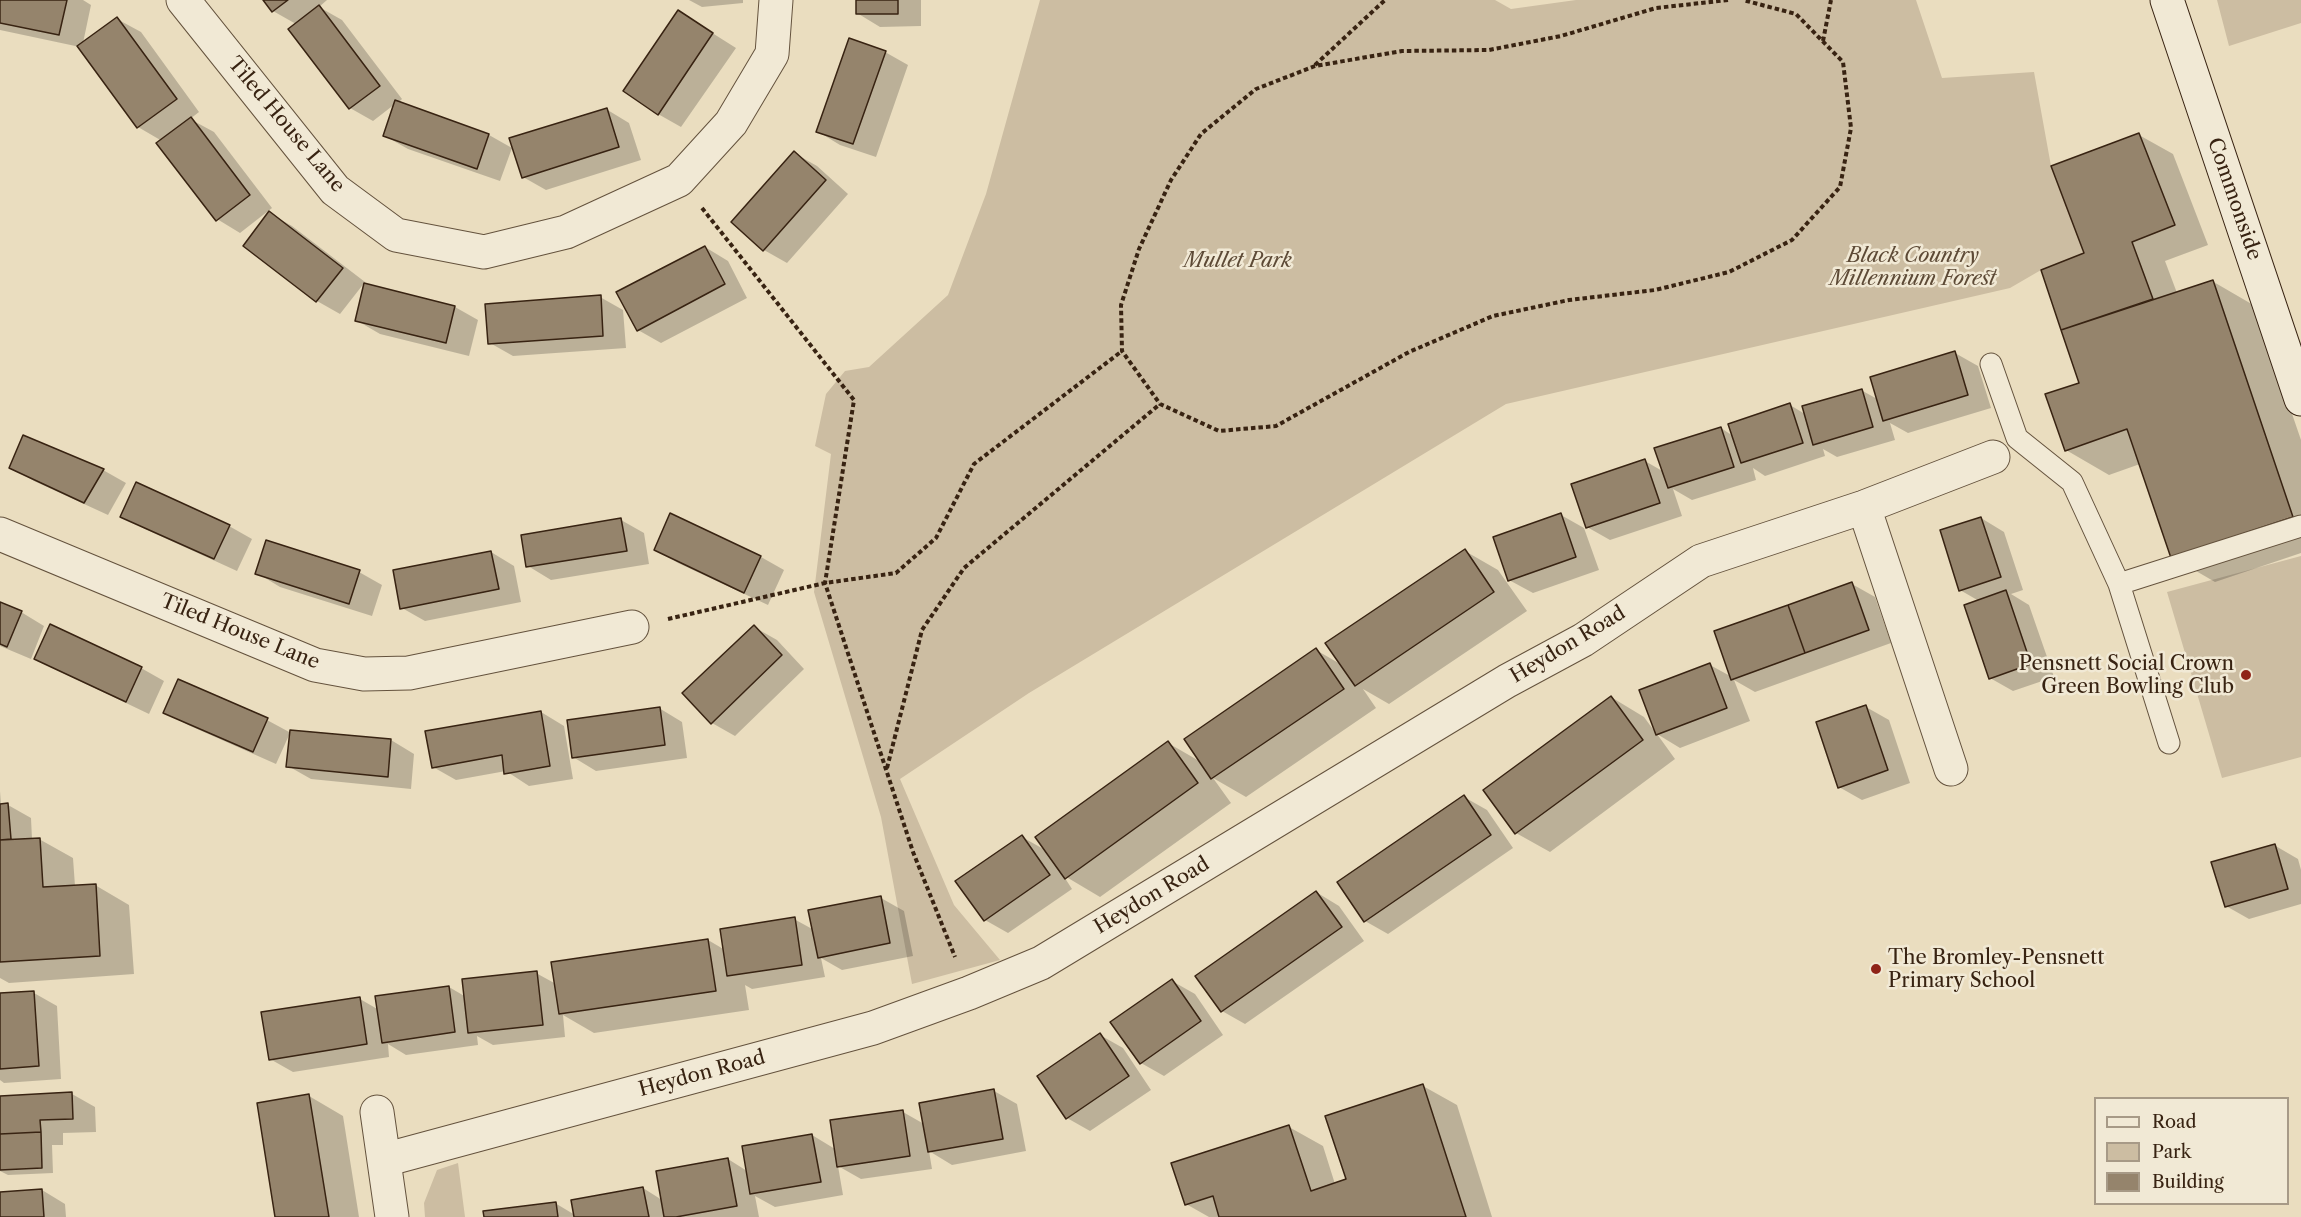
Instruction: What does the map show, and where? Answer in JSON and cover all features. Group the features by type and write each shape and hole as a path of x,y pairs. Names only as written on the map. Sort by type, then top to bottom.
{"street":[{"name":"Tiled House Lane","path":"183,0 335,190 396,235 484,252 566,232 679,180 731,123 772,54 777,0"},
{"name":"Commonside","path":"2167,0 2301,399"},
{"name":"Heydon Road","path":"384,1160 873,1028 969,993 1041,963 1507,681 1583,640 1701,561 1864,507 1993,458"},
{"path":"1864,507 1951,768"},
{"name":"Tiled House Lane","path":"0,534 315,665 364,674 409,673 632,627"},
{"path":"377,1112 392,1217"}],"lane":[{"path":"1991,364 2017,438 2072,482 2119,584 2169,744"},
{"path":"2119,584 2301,526"}],"path":[{"path":"1315,66 1385,0"},
{"path":"1728,0 1656,8 1561,36 1489,50 1402,51 1315,66 1256,89 1202,134 1171,180 1139,249 1121,305 1122,351 1160,404 1219,430 1276,426 1409,352 1493,316 1569,300 1655,290 1729,272 1792,240 1840,187 1851,128 1843,62 1796,14 1743,0"},
{"path":"1823,42 1831,0"},
{"path":"679,180 854,400 825,583 913,852 969,993"},
{"path":"632,627 825,583 896,573 936,538 974,464 1122,351"},
{"path":"886,771 922,630 964,568 1160,404"}],"green space":[{"name":"Mullet Park","path":"1040,0 1495,0 1511,9 1576,0 1916,0 1942,78 2034,72 2051,166 2084,253 2041,270 2010,288 1506,404 1029,693 900,779 954,905 1000,960 912,984 881,817 814,592 831,454 815,446 826,394 845,371 869,367 948,295 986,194"},
{"path":"2217,0 2301,0 2301,23 2229,46"},
{"name":"Pensnett Social Crown Green Bowling Club","path":"2301,556 2301,757 2222,778 2167,592"},
{"path":"458,1163 465,1217 425,1217 424,1203 437,1170"}],"building":[{"path":"0,0 67,0 59,35 0,23"},
{"path":"263,0 288,0 272,12"},
{"path":"856,0 898,0 898,14 856,14"},
{"path":"319,5 380,86 349,109 288,29"},
{"path":"678,10 713,33 658,115 623,91"},
{"path":"117,17 177,99 137,128 77,46"},
{"path":"849,38 886,51 853,144 816,132"},
{"path":"395,100 489,134 477,169 383,136"},
{"path":"607,108 619,147 522,178 509,138"},
{"path":"191,117 250,195 216,221 156,143"},
{"path":"2139,133 2175,225 2132,242 2153,299 2061,330 2041,270 2084,253 2051,166"},
{"path":"794,151 826,180 763,251 731,222"},
{"path":"269,211 343,268 316,302 243,246"},
{"path":"705,246 725,284 637,331 616,292"},
{"path":"2213,280 2293,517 2171,558 2127,429 2065,451 2045,394 2079,383 2061,330"},
{"path":"364,283 455,306 446,343 355,321"},
{"path":"601,295 603,336 488,344 485,304"},
{"path":"1955,351 1968,395 1883,421 1870,377"},
{"path":"1862,389 1873,427 1813,445 1802,406"},
{"path":"1790,403 1803,443 1741,463 1728,424"},
{"path":"1721,427 1734,467 1668,488 1654,448"},
{"path":"23,435 104,469 84,503 9,468"},
{"path":"1645,459 1660,503 1586,528 1571,484"},
{"path":"136,482 230,525 214,559 120,517"},
{"path":"670,513 761,556 744,593 654,550"},
{"path":"1561,513 1576,557 1508,581 1493,537"},
{"path":"1981,517 2001,577 1959,591 1940,530"},
{"path":"621,518 627,551 526,567 521,535"},
{"path":"266,540 360,570 349,604 255,574"},
{"path":"1465,549 1494,592 1355,686 1325,643"},
{"path":"491,551 499,589 400,609 393,570"},
{"path":"1852,582 1869,630 1805,653 1788,605"},
{"path":"2006,590 2031,664 1989,679 1964,605"},
{"path":"0,602 22,611 7,647 0,644"},
{"path":"1788,605 1805,653 1731,680 1714,631"},
{"path":"50,624 142,667 126,702 34,659"},
{"path":"754,625 782,655 711,724 682,693"},
{"path":"1316,648 1344,689 1211,779 1184,739"},
{"path":"1710,663 1727,708 1656,735 1639,690"},
{"path":"178,679 268,718 253,752 163,713"},
{"path":"1611,696 1643,740 1515,834 1483,790"},
{"path":"1866,705 1888,770 1838,788 1816,722"},
{"path":"660,707 665,745 572,758 567,720"},
{"path":"541,711 550,766 504,774 502,755 432,768 425,731"},
{"path":"290,730 391,739 388,777 286,767"},
{"path":"1168,741 1198,783 1065,879 1035,837"},
{"path":"1464,795 1491,835 1364,922 1337,882"},
{"path":"8,803 11,839 0,840 0,804"},
{"path":"1022,835 1050,875 984,921 955,881"},
{"path":"40,838 43,887 96,884 100,956 0,962 0,840"},
{"path":"2275,844 2288,889 2225,907 2211,862"},
{"path":"1316,891 1342,927 1221,1012 1195,976"},
{"path":"881,896 890,943 818,958 808,910"},
{"path":"795,917 802,965 727,976 720,929"},
{"path":"708,939 716,991 559,1014 551,962"},
{"path":"537,971 543,1025 468,1033 462,979"},
{"path":"1172,979 1201,1021 1140,1064 1110,1022"},
{"path":"449,986 455,1032 382,1043 375,996"},
{"path":"34,991 39,1066 0,1069 0,993"},
{"path":"360,997 367,1044 269,1060 261,1012"},
{"path":"1100,1033 1129,1076 1066,1119 1037,1076"},
{"path":"1423,1084 1466,1217 1219,1217 1213,1196 1185,1205 1171,1163 1289,1125 1311,1191 1346,1179 1325,1116"},
{"path":"994,1089 1003,1139 928,1152 919,1103"},
{"path":"72,1092 73,1119 40,1120 41,1132 0,1134 0,1096"},
{"path":"309,1094 329,1217 275,1217 257,1103"},
{"path":"903,1110 910,1156 837,1167 830,1120"},
{"path":"41,1132 42,1168 0,1170 0,1134"},
{"path":"812,1134 821,1182 750,1194 742,1146"},
{"path":"728,1158 737,1206 664,1217 656,1171"},
{"path":"643,1187 649,1217 574,1217 571,1200"},
{"path":"42,1189 44,1217 0,1217 0,1192"},
{"path":"556,1202 558,1217 484,1217 483,1211"}],"place":[{"name":"Pensnett Social Crown Green Bowling Club","path":"2246,675"},
{"name":"The Bromley-Pensnett Primary School","path":"1876,969"}],"park label":[{"name":"Black Country Millennium Forest","path":"1913,268"}]}
